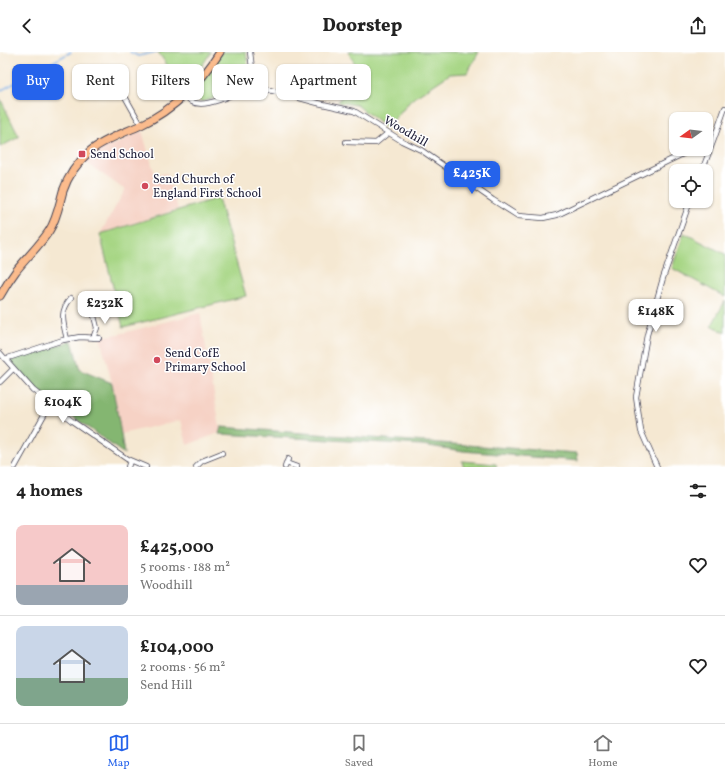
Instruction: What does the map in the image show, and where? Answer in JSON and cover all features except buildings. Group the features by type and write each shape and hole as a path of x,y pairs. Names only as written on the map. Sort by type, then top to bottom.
{"main road":[{"path":"204,75 220,52"},
{"path":"0,296 17,270 50,230 57,215 64,189 80,161 100,144 141,125 179,100"}],"street":[{"path":"250,52 252,64"},
{"name":"Woodhill","path":"268,90 354,111 388,133 421,150 518,216 543,218 557,215 679,156"},
{"path":"127,100 141,125"},
{"path":"190,100 204,104 216,100"},
{"path":"705,164 725,108"},
{"path":"346,142 376,143 388,133"},
{"path":"657,467 641,431 636,397 647,335 661,285 688,208"},
{"path":"67,339 63,314 65,305 71,298"},
{"path":"93,312 97,328 93,338"},
{"path":"5,359 67,339 80,337 99,338"},
{"path":"0,353 33,390 50,404 128,464 146,467"},
{"path":"0,382 13,369"},
{"path":"15,467 50,404"},
{"path":"196,467 202,461 222,453"},
{"path":"286,463 297,467"}],"shaded area":[{"name":"Send Church of England First School","path":"142,131 155,175 167,173 178,209 100,234 125,190 84,161 106,144 109,146 126,140 126,136"},
{"name":"Send CofE Primary School","path":"200,313 220,428 219,433 187,445 181,420 121,434 112,383 100,337 119,334"}],"green space":[{"path":"158,52 211,52 203,64 166,64"},
{"path":"221,52 246,52 248,64 213,64"},
{"path":"348,52 479,52 467,73 450,74 411,100 387,129 357,105 338,102 339,100 371,100 371,64 355,64"},
{"path":"212,65 212,98 202,102 199,100 204,100 204,77"},
{"path":"0,98 19,137 0,147"},
{"path":"218,198 246,296 123,327 100,234"},
{"path":"684,233 725,254 725,297 672,268"},
{"path":"725,301 725,333 712,325"},
{"path":"72,341 80,370 112,383 124,454 34,388 9,360"},
{"path":"221,427 577,453 578,461 463,451 422,445 219,434"},
{"path":"462,461 496,464 497,467 464,467"}],"waterway":[{"path":"0,91 71,52"},
{"path":"130,52 138,56 157,52"}],"place":[{"name":"Send School","path":"82,154"},
{"name":"Send Church of England First School","path":"145,186"},
{"name":"Send CofE Primary School","path":"157,360"}]}
